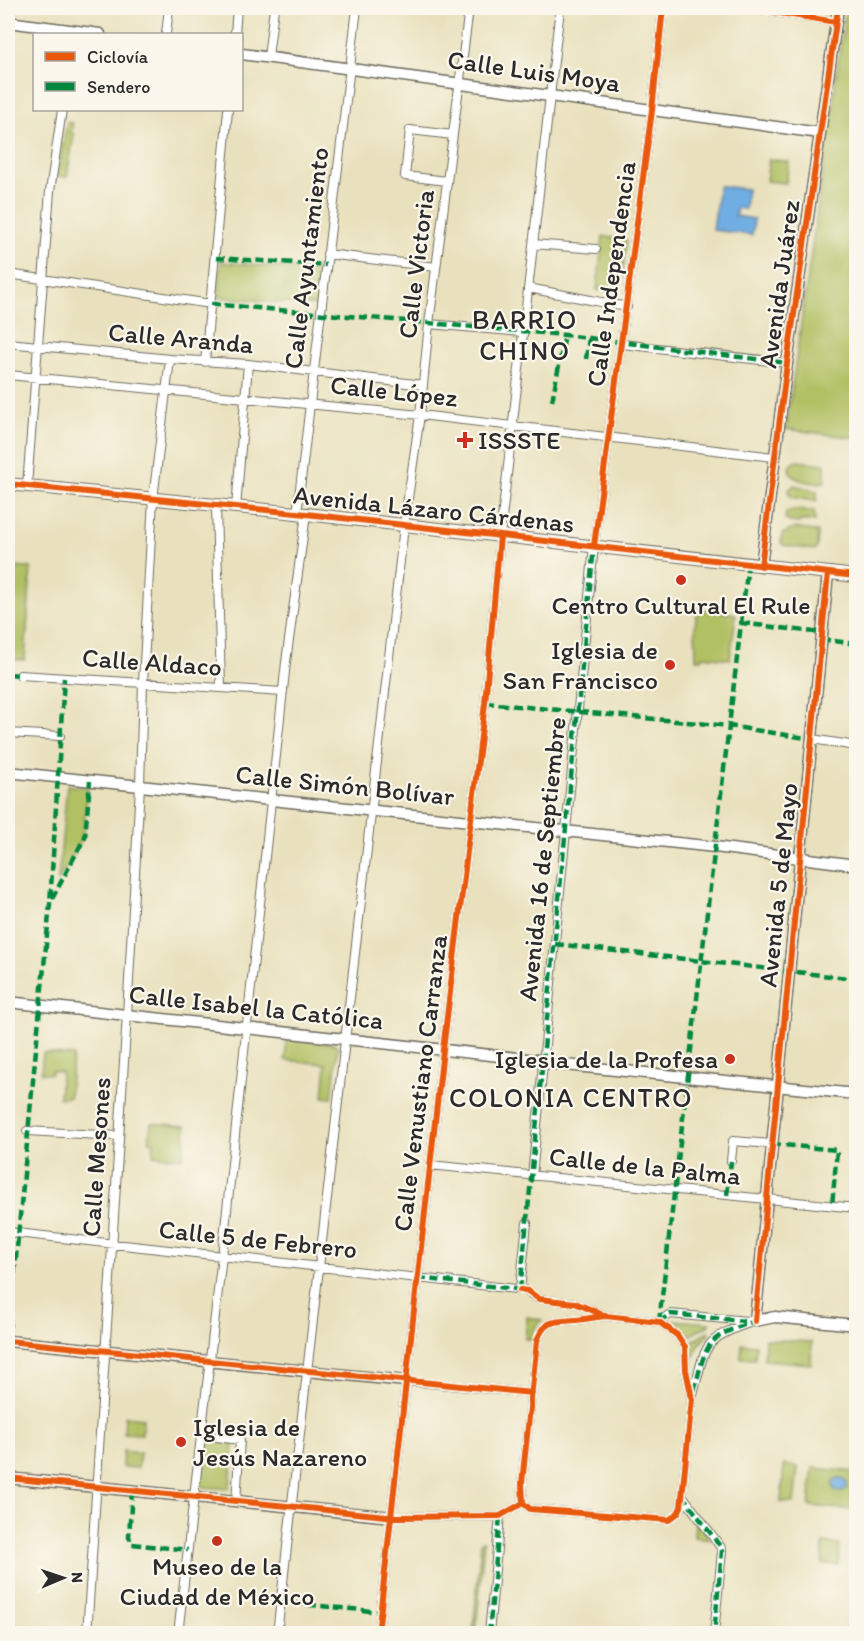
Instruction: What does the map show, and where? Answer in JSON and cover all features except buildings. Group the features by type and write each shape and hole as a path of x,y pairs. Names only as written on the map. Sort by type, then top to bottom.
{"main road":[{"name":"Avenida Lázaro Cárdenas","path":"8,484 302,514 856,576"}],"street":[{"path":"166,33 170,8"},
{"path":"235,33 237,8"},
{"path":"268,57 274,8"},
{"name":"Calle Ayuntamiento","path":"178,1634 222,1256 283,692 302,514 310,403 357,8"},
{"name":"Calle Victoria","path":"277,1634 404,526 420,415 429,324 469,8"},
{"name":"Calle Venustiano Carranza","path":"378,1634 443,1050 485,703 500,536 560,8"},
{"name":"Calle Independencia","path":"594,546 627,307 663,8"},
{"path":"749,8 836,22"},
{"name":"Avenida Juárez","path":"761,566 786,363 838,8"},
{"path":"8,22 75,33"},
{"name":"Calle Luis Moya","path":"243,54 820,133"},
{"path":"27,486 52,176 62,111"},
{"path":"205,362 228,111"},
{"path":"447,181 405,176 410,130 453,135"},
{"path":"533,244 596,249"},
{"path":"327,254 436,267"},
{"path":"8,274 211,304"},
{"path":"528,288 627,307"},
{"path":"429,324 523,332"},
{"name":"Calle Aranda","path":"8,343 170,359 248,364 423,385"},
{"path":"622,344 786,363"},
{"name":"Calle Mesones","path":"87,1634 127,1015 153,500 170,359"},
{"path":"236,507 248,364"},
{"name":"Calle López","path":"8,375 310,403 774,457"},
{"path":"216,506 221,688"},
{"name":"Avenida 16 de Septiembre","path":"532,1176 594,546"},
{"name":"Avenida 5 de Mayo","path":"755,1321 828,573"},
{"name":"Calle Aldaco","path":"20,675 283,692"},
{"path":"8,733 60,736"},
{"path":"812,739 856,746"},
{"name":"Calle Simón Bolívar","path":"8,772 715,847 856,865"},
{"name":"Calle Isabel la Católica","path":"8,1002 856,1094"},
{"path":"27,1131 118,1136"},
{"path":"731,1161 733,1141 772,1144"},
{"name":"Calle de la Palma","path":"430,1165 856,1208"},
{"path":"520,1290 527,1223"},
{"name":"Calle 5 de Febrero","path":"8,1232 528,1291 539,1299 575,1303 606,1316"},
{"path":"659,1322 670,1314 755,1321"},
{"path":"692,1399 686,1370 685,1347 674,1331 659,1322 606,1316 551,1322 543,1328 537,1341 522,1483 523,1503 530,1509 669,1520 678,1513 692,1399 702,1359 708,1346 723,1333 755,1321 775,1317 856,1325"},
{"path":"8,1342 532,1393"},
{"path":"201,1435 240,1440 236,1502"},
{"path":"8,1478 392,1517 500,1516 523,1503"},
{"path":"682,1495 722,1551 714,1634"},
{"path":"489,1634 500,1516"}],"green space":[{"path":"846,8 856,8 856,438 786,429"},
{"path":"67,122 73,123 71,133 74,134 67,177 57,176"},
{"path":"769,159 789,162 786,183 766,181"},
{"path":"603,236 627,240 620,293 597,290"},
{"path":"221,262 323,271 320,306 218,297"},
{"path":"796,461 825,464 825,482 814,483 797,479 790,472 789,467"},
{"path":"794,485 817,491 817,500 791,497 788,491"},
{"path":"792,510 814,511 815,521 790,522 785,519 786,513"},
{"path":"795,528 818,532 817,548 814,550 783,545 782,534"},
{"path":"8,567 31,568 25,660 8,659"},
{"path":"697,609 736,614 730,659 703,656 702,659 696,659"},
{"path":"67,785 88,787 83,837 58,882"},
{"path":"287,1038 335,1044 338,1048 332,1098 323,1097 326,1064 285,1060"},
{"path":"43,1053 73,1056 69,1097 59,1098 61,1072 41,1073"},
{"path":"151,1123 186,1126 183,1158 153,1155 154,1142 149,1141"},
{"path":"527,1317 542,1320 534,1329 531,1339 525,1339"},
{"path":"674,1320 709,1323 709,1325 685,1338"},
{"path":"708,1331 710,1333 699,1345 694,1356 691,1355 688,1344"},
{"path":"765,1339 812,1342 811,1364 764,1360"},
{"path":"742,1344 756,1345 755,1359 741,1358"},
{"path":"125,1416 143,1418 142,1434 124,1433"},
{"path":"209,1440 234,1445 228,1489 201,1485 205,1443"},
{"path":"123,1451 140,1453 138,1468 122,1467"},
{"path":"784,1465 798,1467 794,1503 781,1502"},
{"path":"813,1468 855,1472 851,1510 809,1506"},
{"path":"695,1519 710,1539 694,1537"},
{"path":"481,1541 484,1541 476,1633 473,1633"},
{"path":"823,1543 840,1545 838,1565 822,1564"}],"water":[{"path":"719,186 747,189 745,209 737,208 735,216 754,219 752,235 713,230"},
{"path":"837,1478 843,1478 847,1485 843,1492 837,1492 833,1488 833,1482"}],"marked path":[{"path":"216,258 326,265"},
{"path":"211,304 565,335 787,363"},
{"path":"552,401 565,335"},
{"path":"586,359 589,338"},
{"path":"520,1290 594,546"},
{"path":"659,1322 748,564"},
{"path":"741,623 822,633"},
{"path":"821,639 856,644"},
{"path":"8,674 20,675"},
{"path":"8,1341 50,904 64,678"},
{"path":"485,703 729,726 812,739"},
{"path":"52,899 85,837 90,781"},
{"path":"555,944 856,979"},
{"path":"772,1144 837,1150 832,1206"},
{"path":"727,1195 731,1161"},
{"path":"418,1278 524,1290"},
{"path":"659,1322 670,1314 744,1321"},
{"path":"694,1391 702,1362 711,1344 726,1332 755,1321"},
{"path":"132,1491 129,1537 132,1544 188,1550"},
{"path":"682,1495 722,1551 714,1634"},
{"path":"489,1634 500,1516"},
{"path":"281,1602 381,1612"}],"cycle path":[{"path":"594,546 652,110 663,8"},
{"path":"749,8 836,22"},
{"path":"761,566 787,363 838,8"},
{"path":"8,484 306,514 856,576"},
{"path":"378,1634 443,1050 485,703 500,536"},
{"path":"755,1321 828,573"},
{"path":"520,1290 528,1291 539,1299 575,1303 606,1316"},
{"path":"606,1316 659,1322 677,1335 685,1347 686,1370 692,1399 681,1507 678,1513 669,1520 530,1509 523,1503 522,1483 537,1341 540,1334 544,1328 557,1321 606,1316"},
{"path":"8,1341 532,1393"},
{"path":"8,1478 396,1517 500,1516 523,1503"}],"place":[{"name":"ISSSTE","path":"465,440"},
{"name":"Centro Cultural El Rule","path":"681,580"},
{"name":"Iglesia de San Francisco","path":"670,665"},
{"name":"Iglesia de la Profesa","path":"730,1059"},
{"name":"Iglesia de Jesús Nazareno","path":"181,1442"},
{"name":"Museo de la Ciudad de México","path":"217,1541"}],"district":[{"name":"BARRIO CHINO","path":"525,336"},
{"name":"COLONIA CENTRO","path":"571,1098"}]}
